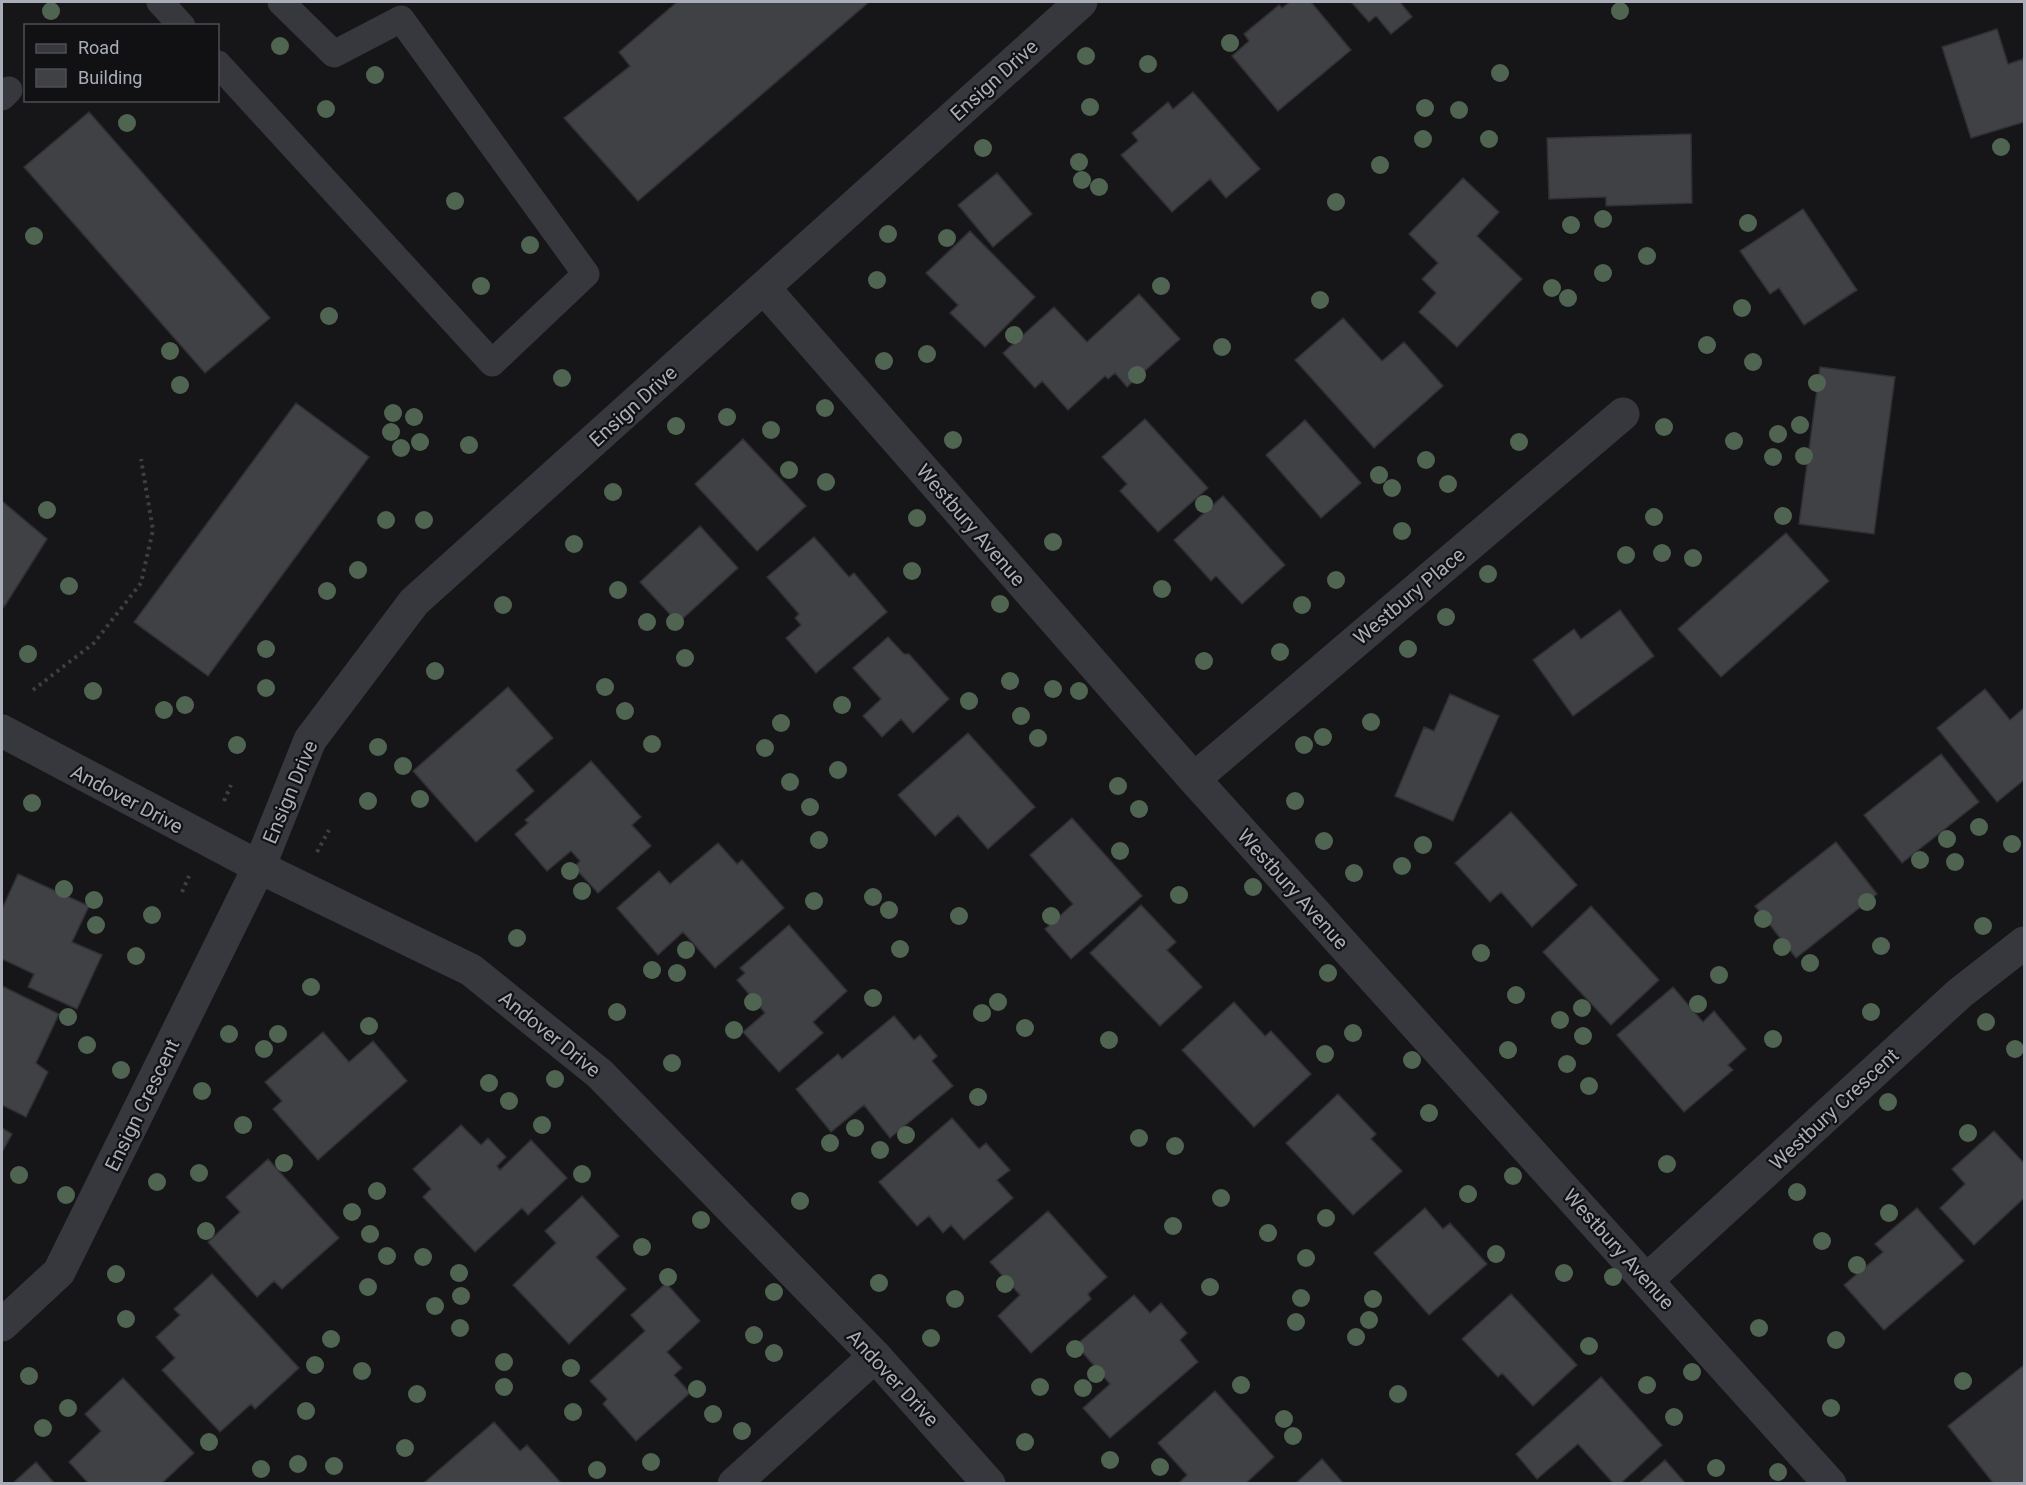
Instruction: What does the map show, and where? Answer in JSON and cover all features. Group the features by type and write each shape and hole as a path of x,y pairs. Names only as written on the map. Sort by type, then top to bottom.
{"street":[{"name":"Ensign Drive","path":"259,867 310,740 414,602 1081,2"},
{"name":"Westbury Avenue","path":"764,288 1194,779 1830,1484"},
{"name":"Westbury Place","path":"1194,779 1623,414"},
{"name":"Andover Drive","path":"2,731 259,867 471,970 600,1074 875,1356 989,1484"},
{"name":"Ensign Crescent","path":"2,1325 59,1272 259,867"},
{"name":"Westbury Crescent","path":"1647,1280 1960,993 2025,943"},
{"path":"734,1484 875,1356"}],"lane":[{"path":"160,2 180,24"},
{"path":"219,65 492,363 586,274 401,19 333,54 282,2"}],"path":[{"path":"33,690 94,643 141,582 153,530 141,459"}],"building":[{"path":"677,2 869,2 638,201 564,118 630,66 619,52"},
{"path":"1290,2 1311,2 1351,50 1278,111 1232,56 1249,41 1244,34 1279,5 1282,8"},
{"path":"1351,2 1400,2 1412,17 1391,34 1376,16 1369,22"},
{"path":"1997,29 2008,64 2023,59 2024,122 1971,138 1942,47"},
{"path":"1193,92 1260,169 1226,198 1210,179 1172,212 1121,155 1138,141 1132,133 1168,102 1173,109"},
{"path":"89,112 270,318 205,373 24,167"},
{"path":"1691,134 1692,203 1606,206 1606,197 1549,199 1547,138"},
{"path":"997,173 1032,214 993,247 958,205"},
{"path":"1463,178 1499,212 1477,236 1522,279 1457,347 1419,312 1436,293 1422,279 1438,263 1409,234"},
{"path":"1803,209 1857,290 1804,325 1779,288 1770,294 1740,251"},
{"path":"970,231 1035,297 985,347 950,313 958,305 926,273"},
{"path":"1139,294 1180,339 1127,387 1115,373 1108,379 1105,376 1068,410 1042,381 1035,388 1003,353 1054,307 1087,342"},
{"path":"1343,318 1382,361 1404,342 1443,386 1374,448 1295,360"},
{"path":"1820,367 1895,377 1874,534 1799,524"},
{"path":"296,403 369,457 208,676 134,622"},
{"path":"1145,419 1208,488 1158,532 1120,491 1127,484 1102,457"},
{"path":"1305,420 1361,483 1321,518 1266,455"},
{"path":"743,439 806,506 757,551 695,484"},
{"path":"1223,496 1285,565 1242,604 1216,576 1211,581 1174,540"},
{"path":"2,501 47,539 4,607 2,604"},
{"path":"700,526 738,568 678,623 640,582"},
{"path":"1786,533 1829,581 1721,677 1678,629"},
{"path":"814,537 849,577 854,573 887,612 816,673 786,638 801,625 795,618 799,614 767,577"},
{"path":"1620,610 1654,656 1573,716 1533,660 1574,629 1581,639"},
{"path":"888,637 904,654 909,654 949,699 913,733 901,719 882,737 863,716 881,699 853,668"},
{"path":"508,687 553,738 516,770 534,791 476,842 413,771"},
{"path":"1985,689 2010,720 2024,708 2024,780 1997,802 1937,728"},
{"path":"1450,694 1499,716 1453,821 1395,796 1424,727 1434,731"},
{"path":"968,733 1035,807 988,849 958,815 935,836 898,795"},
{"path":"1941,754 1979,802 1902,863 1864,815"},
{"path":"591,761 641,817 632,825 651,846 598,893 574,867 580,861 571,851 547,871 515,834 528,823 525,820"},
{"path":"1511,812 1577,885 1532,927 1501,892 1490,902 1455,863"},
{"path":"1072,818 1142,896 1071,959 1045,929 1073,904 1030,855"},
{"path":"1836,842 1877,894 1796,958 1755,906"},
{"path":"718,843 737,864 742,860 784,908 715,968 683,932 658,955 617,908 659,871 670,884"},
{"path":"18,874 89,906 72,942 102,955 77,1009 28,987 34,974 2,959 2,909"},
{"path":"1141,905 1176,942 1167,950 1202,987 1160,1026 1090,953"},
{"path":"1591,906 1659,980 1611,1025 1543,952"},
{"path":"789,925 847,991 813,1022 823,1033 779,1072 743,1032 765,1013 737,980 745,973 740,968"},
{"path":"2,986 59,1014 36,1063 48,1072 26,1117 2,1105"},
{"path":"1673,987 1703,1022 1714,1011 1746,1049 1728,1065 1733,1070 1684,1112 1617,1035"},
{"path":"1234,1002 1265,1036 1271,1031 1311,1074 1254,1127 1182,1050"},
{"path":"894,1016 914,1040 920,1035 937,1056 932,1061 953,1086 890,1138 864,1105 831,1132 796,1089 838,1054 842,1059"},
{"path":"323,1032 349,1062 373,1041 407,1081 318,1160 273,1109 282,1101 265,1082"},
{"path":"1338,1094 1376,1134 1371,1139 1402,1171 1353,1215 1286,1143"},
{"path":"952,1118 979,1149 986,1143 1010,1170 997,1180 1013,1198 964,1240 951,1225 943,1233 929,1216 917,1226 879,1182"},
{"path":"461,1125 481,1145 488,1138 506,1157 497,1166 500,1170 531,1140 567,1178 528,1215 522,1208 475,1252 423,1197 431,1189 413,1169"},
{"path":"2,1128 12,1134 2,1152"},
{"path":"1994,1131 2024,1163 2024,1198 1974,1245 1940,1208 1965,1184 1952,1169"},
{"path":"268,1159 339,1238 282,1289 274,1281 257,1297 208,1242 240,1212 226,1197"},
{"path":"582,1196 619,1236 596,1257 626,1289 569,1344 513,1285 556,1243 545,1231"},
{"path":"1425,1208 1443,1229 1450,1223 1487,1264 1429,1315 1374,1253"},
{"path":"1917,1208 1964,1261 1884,1330 1844,1285 1883,1252 1875,1244"},
{"path":"1048,1211 1107,1277 1088,1294 1091,1299 1031,1353 998,1316 1020,1295 990,1262"},
{"path":"212,1274 299,1368 255,1409 251,1404 220,1432 162,1370 175,1358 156,1337 180,1315 174,1309"},
{"path":"666,1283 700,1321 667,1352 682,1368 674,1375 690,1393 636,1441 603,1404 607,1399 590,1381 645,1331 631,1315"},
{"path":"1511,1294 1577,1365 1533,1406 1502,1373 1498,1377 1462,1339"},
{"path":"1134,1295 1150,1313 1161,1303 1187,1333 1180,1340 1198,1362 1110,1438 1083,1408 1110,1384 1076,1345"},
{"path":"2024,1365 2024,1484 1994,1484 1948,1426"},
{"path":"1601,1377 1662,1445 1620,1484 1614,1484 1578,1444 1537,1479 1516,1454"},
{"path":"123,1378 194,1453 161,1484 89,1484 69,1462 101,1431 85,1414"},
{"path":"1215,1391 1274,1457 1245,1484 1178,1484 1187,1475 1158,1443"},
{"path":"494,1422 520,1451 527,1445 562,1484 427,1484 425,1482"},
{"path":"1322,1459 1344,1484 1295,1484"},
{"path":"1665,1460 1686,1484 1638,1484"},
{"path":"36,1462 55,1484 12,1484"}]}
